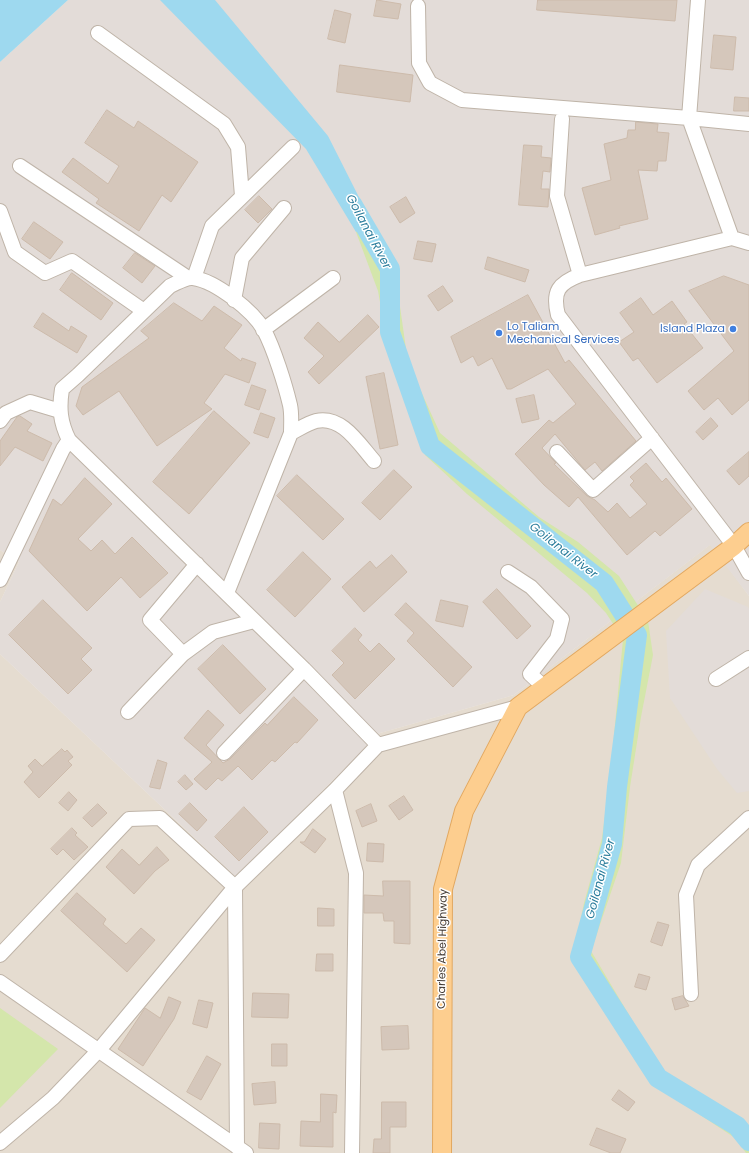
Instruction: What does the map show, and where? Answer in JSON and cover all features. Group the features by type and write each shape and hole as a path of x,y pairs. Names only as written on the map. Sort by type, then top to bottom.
{"main road":[{"path":"734,546 749,532"},
{"name":"Charles Abel Highway","path":"442,1153 443,889 464,811 518,706 734,546"}],"street":[{"path":"698,0 689,118 732,238"},
{"path":"418,6 420,63 430,83 462,100 749,124"},
{"path":"98,33 224,124 238,147 242,196"},
{"path":"562,119 557,196 580,275"},
{"path":"293,147 212,226 191,278 170,286 62,389 60,411 62,427 69,440 304,669 378,745"},
{"path":"20,166 191,278 219,289 250,314 263,330 278,366 290,407 291,433 227,593"},
{"path":"234,300 242,258 284,208"},
{"path":"0,211 15,252 45,273 72,261 144,311"},
{"path":"749,243 732,238 580,275 566,280 559,287 555,306 558,315 734,546 749,573"},
{"path":"263,330 333,278"},
{"path":"0,421 6,413 30,402 60,411"},
{"path":"291,433 316,421 330,420 347,430 374,461"},
{"path":"557,452 594,490 652,438"},
{"path":"0,578 63,449 69,440"},
{"path":"184,654 150,620 197,564"},
{"path":"508,572 531,588 562,619 557,639 530,674 544,687"},
{"path":"128,712 184,654 212,632 254,621"},
{"path":"716,679 749,658"},
{"path":"224,753 304,669"},
{"path":"0,1143 53,1098 99,1050 235,887 335,790 378,745 518,706"},
{"path":"335,790 356,873 352,1153"},
{"path":"0,955 129,819 160,818 235,887 242,1150"},
{"path":"691,994 686,895 698,865 749,818"},
{"path":"0,982 242,1150"}],"shaded area":[{"path":"68,0 749,0 749,596 710,545 514,695 380,733 236,877 0,654 0,602 19,562 0,550 0,62"},
{"path":"711,544 749,596 749,1153 0,1153 0,654 236,877 380,733 514,695"},
{"path":"0,550 19,562 0,602"},
{"path":"705,589 748,607 749,609 749,791 737,793 717,769 670,698 666,631"}],"green space":[{"path":"372,223 394,264 408,363 440,433 539,517 578,542 619,576 648,621 653,655 630,787 621,863 591,951 663,1072 741,1120 749,1129 749,1153 746,1153 735,1138 657,1086 572,962 584,903 602,838 610,778 623,639 606,613 587,593 467,494 425,455 389,352 378,291 356,232"},
{"path":"0,1008 58,1049 0,1108"}],"water":[{"path":"0,0 68,0 0,62"},
{"path":"160,0 215,0 328,136 372,223 356,232 306,149"}],"building":[{"path":"377,0 401,4 398,19 374,16"},
{"path":"538,0 677,0 675,21 537,10"},
{"path":"335,10 351,14 345,43 328,39"},
{"path":"714,35 736,37 733,70 711,68"},
{"path":"340,65 413,75 410,102 337,92"},
{"path":"735,97 749,98 749,111 734,111"},
{"path":"107,110 134,128 138,121 198,162 171,202 162,195 139,231 96,203 99,199 62,172 73,158 108,184 119,166 85,143"},
{"path":"636,122 658,124 657,132 669,133 666,161 658,161 657,171 638,170 648,219 619,226 620,228 595,235 582,188 611,180 604,144 627,138 628,130 635,130"},
{"path":"524,145 542,146 541,157 551,158 550,172 543,171 541,189 549,189 548,207 519,205"},
{"path":"259,196 272,209 258,223 245,210"},
{"path":"406,197 415,213 400,223 390,207"},
{"path":"34,222 63,242 50,259 22,239"},
{"path":"418,241 436,244 432,262 414,259"},
{"path":"135,253 155,266 142,283 123,268"},
{"path":"488,257 529,270 525,282 485,269"},
{"path":"72,273 113,303 101,320 60,290"},
{"path":"724,276 749,285 749,400 732,415 718,398 704,410 688,391 734,351 689,291"},
{"path":"443,286 453,301 438,311 428,296"},
{"path":"528,295 565,363 569,360 636,441 602,471 595,462 585,470 555,434 542,448 556,463 554,464 587,496 595,500 608,512 617,503 630,518 647,504 630,485 634,481 630,477 646,463 662,482 666,478 692,509 660,536 655,531 627,555 578,497 569,507 544,485 515,454 549,420 553,423 576,404 548,369 511,389 507,389 492,358 478,366 473,356 461,363 451,337"},
{"path":"641,298 653,315 672,301 687,322 684,324 703,348 657,383 638,358 633,361 619,342 634,332 620,313"},
{"path":"174,303 202,321 214,306 242,325 224,348 241,361 242,358 256,363 249,383 225,374 204,403 212,409 157,446 119,391 83,415 76,406 82,387 149,338 141,331"},
{"path":"43,313 69,331 71,326 87,336 77,353 34,327"},
{"path":"368,315 379,327 319,384 308,372 324,356 304,338 318,322 339,342"},
{"path":"384,373 398,445 380,449 366,377"},
{"path":"252,385 266,390 259,410 245,405"},
{"path":"534,395 539,419 522,423 516,399"},
{"path":"214,411 250,443 189,514 153,482"},
{"path":"261,413 275,418 268,438 254,433"},
{"path":"20,416 32,424 27,431 52,443 43,461 15,447 0,466 0,441 17,417"},
{"path":"711,418 718,426 703,440 696,432"},
{"path":"749,452 749,476 739,485 727,471"},
{"path":"394,470 412,487 380,520 362,503"},
{"path":"297,475 344,519 323,540 277,496"},
{"path":"85,478 112,504 78,539 91,551 102,540 115,554 132,537 168,573 140,598 121,577 87,611 29,551 53,499 61,505"},
{"path":"303,552 331,579 295,617 267,590"},
{"path":"392,555 407,572 364,612 342,587 370,561 376,568"},
{"path":"497,589 531,626 517,639 483,602"},
{"path":"43,600 92,648 81,659 92,670 68,694 9,635"},
{"path":"441,600 468,606 463,627 436,621"},
{"path":"406,603 472,667 453,687 407,641 414,633 395,615"},
{"path":"355,628 362,635 358,640 370,652 379,643 395,659 355,699 332,675 344,663 332,651"},
{"path":"223,645 266,689 240,714 198,669"},
{"path":"294,697 318,720 297,743 295,742 275,762 272,760 252,780 238,766 222,781 218,778 206,790 194,779 212,762 184,738 208,710 224,725 206,745 223,763 230,759 265,723 267,725"},
{"path":"62,749 65,752 67,750 73,757 68,761 72,765 39,798 24,782 33,772 28,766 35,759 42,766"},
{"path":"158,760 167,763 160,789 150,787"},
{"path":"185,775 193,784 186,790 178,782"},
{"path":"69,792 77,800 68,811 59,803"},
{"path":"404,796 413,810 399,820 389,806"},
{"path":"190,803 207,820 197,831 179,814"},
{"path":"98,804 107,813 92,827 83,818"},
{"path":"371,804 377,821 362,827 356,811"},
{"path":"244,807 268,832 239,861 215,837"},
{"path":"72,828 77,833 75,835 88,847 74,860 63,849 57,855 51,849"},
{"path":"313,829 326,839 315,853 300,842 304,842"},
{"path":"368,843 384,844 383,862 367,861"},
{"path":"157,847 169,860 155,871 134,894 106,867 122,849 139,865"},
{"path":"383,881 410,881 410,944 394,943 394,921 384,921 383,913 364,913 364,895 383,896"},
{"path":"77,893 106,919 103,924 126,944 141,928 155,940 127,972 61,911"},
{"path":"318,908 334,909 334,926 318,926"},
{"path":"658,922 669,925 662,946 651,942"},
{"path":"317,954 333,954 333,971 316,971"},
{"path":"639,974 650,977 646,990 635,987"},
{"path":"253,993 289,994 288,1018 252,1017"},
{"path":"683,996 689,1006 675,1010 672,999"},
{"path":"169,997 181,1002 174,1019 143,1066 118,1049 145,1008 160,1018"},
{"path":"199,1000 213,1003 207,1028 193,1024"},
{"path":"408,1026 409,1049 382,1050 381,1027"},
{"path":"272,1044 287,1044 287,1066 272,1066"},
{"path":"207,1056 221,1064 201,1100 187,1092"},
{"path":"275,1082 276,1103 254,1105 252,1084"},
{"path":"619,1090 635,1102 628,1111 612,1100"},
{"path":"321,1094 337,1095 336,1113 333,1112 333,1147 300,1146 301,1121 320,1122"},
{"path":"382,1102 406,1102 406,1127 390,1127 390,1153 373,1153 374,1139 381,1139"},
{"path":"260,1123 280,1124 279,1149 259,1148"},
{"path":"597,1128 626,1139 620,1153 611,1153 590,1145"}],"waterway":[{"name":"Goilanai River","path":"352,204 390,269 390,332 430,446 604,583 637,635 617,787 612,844 580,957 658,1078 737,1126 749,1141"}],"place":[{"name":"Island Plaza","path":"733,329"},
{"name":"Lo Taliam Mechanical Services","path":"499,333"}]}
